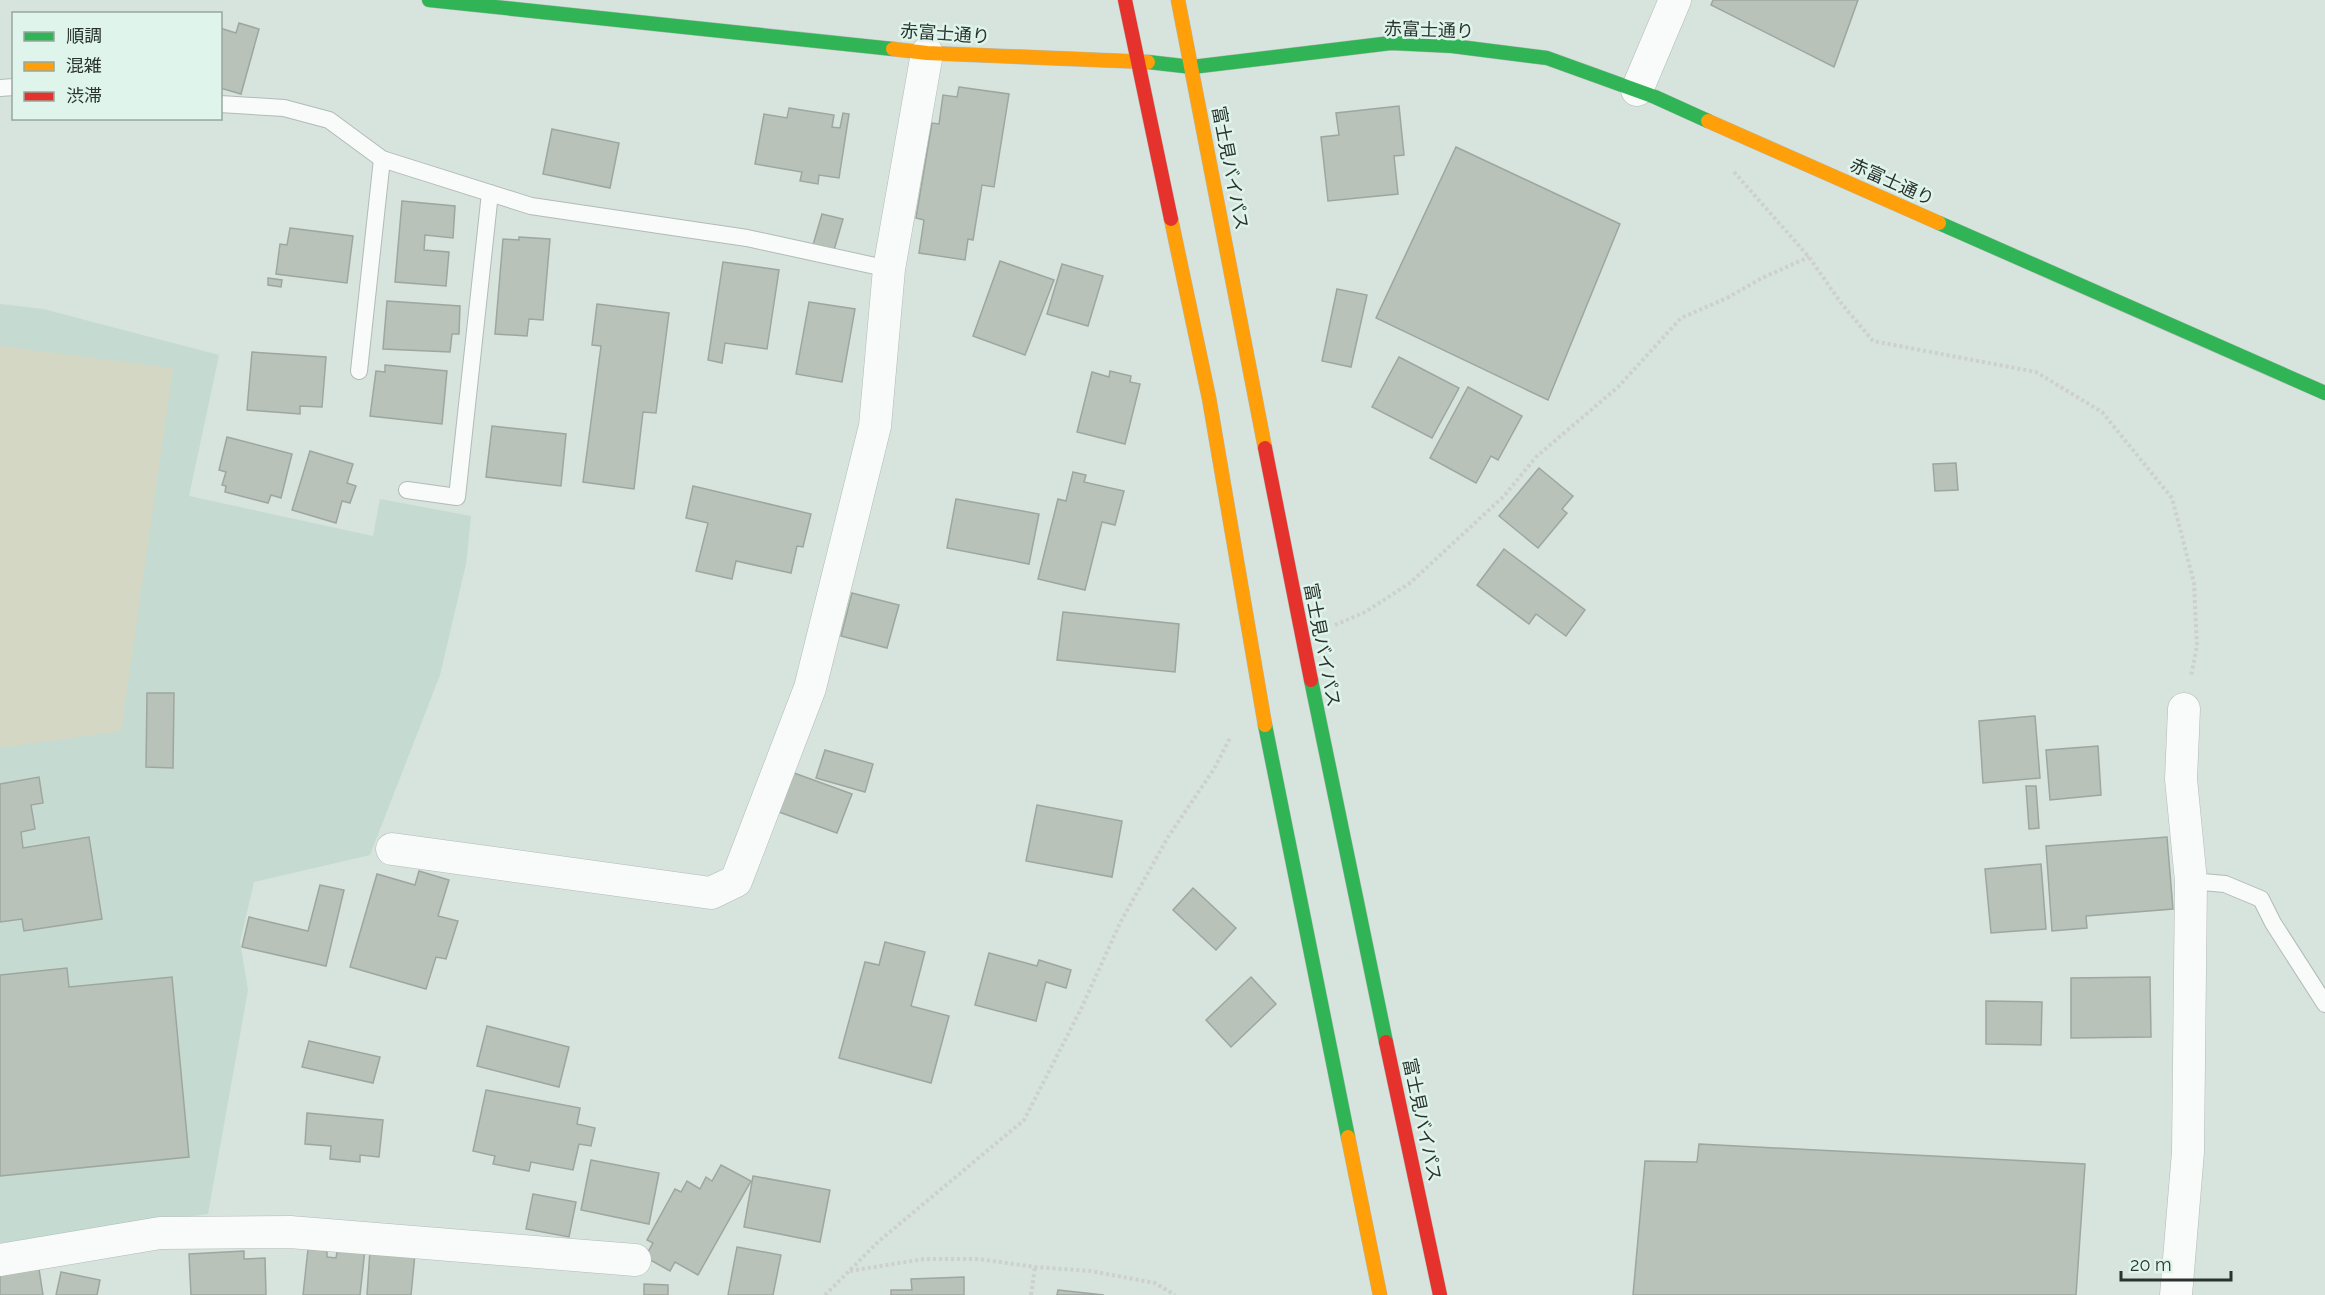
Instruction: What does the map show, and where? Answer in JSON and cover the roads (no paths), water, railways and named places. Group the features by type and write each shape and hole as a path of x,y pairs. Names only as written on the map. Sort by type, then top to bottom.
{"main road":[{"name":"赤富士通り","path":"429,0 927,52 1137,61 1192,67 1391,44 1452,46 1547,58 1637,90 2325,393"},
{"path":"1125,0 1209,398 1257,685 1380,1295"},
{"name":"富士見バイパス","path":"1178,0 1308,667 1440,1295"}],"street":[{"path":"1637,90 1675,0"},
{"path":"392,849 711,893 736,881 810,688 875,426 889,269 927,52"},
{"path":"2176,1295 2188,1152 2191,881 2181,779 2184,709"},
{"path":"0,1260 160,1233 279,1232 635,1260"}],"lane":[{"path":"222,104 284,108 329,120 382,159 531,206 747,238 889,269"},
{"path":"359,371 382,159"},
{"path":"407,490 457,497 490,193"},
{"path":"2191,881 2225,884 2261,898 2273,923 2325,1004"}]}
